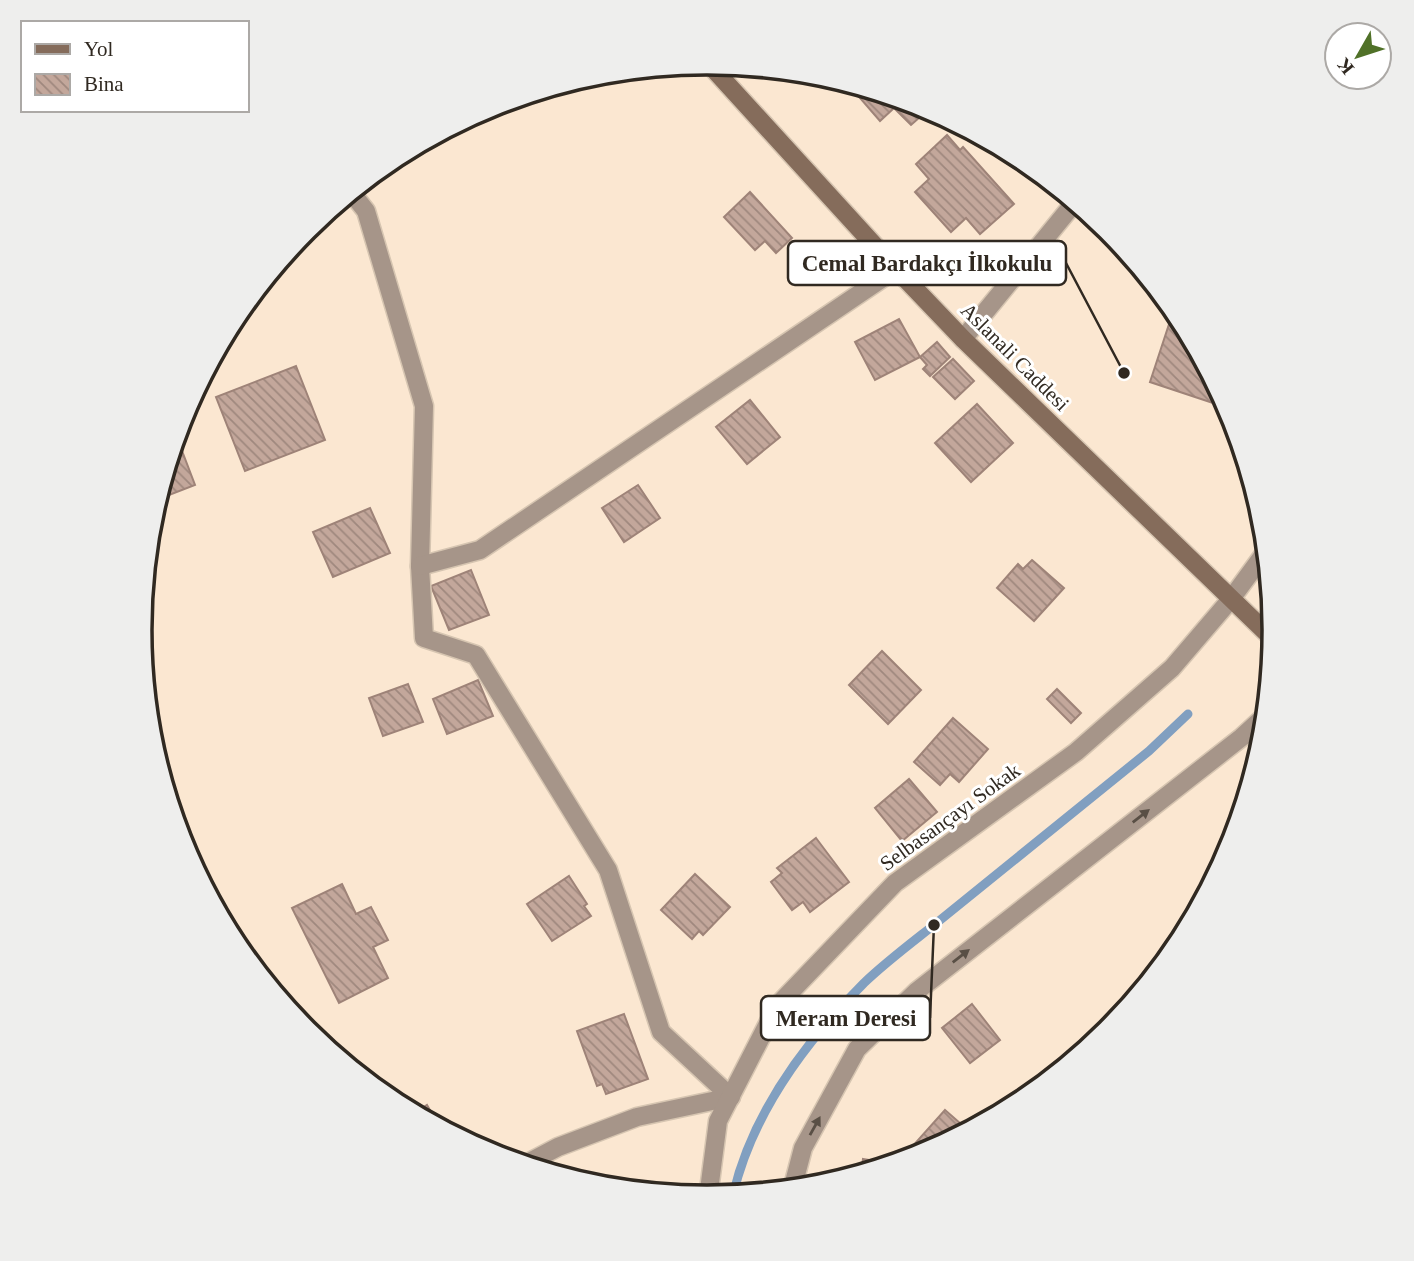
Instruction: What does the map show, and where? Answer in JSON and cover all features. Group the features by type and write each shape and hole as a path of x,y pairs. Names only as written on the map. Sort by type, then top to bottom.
{"street":[{"name":"Aslanali Caddesi","path":"719,75 963,339 1262,629"},
{"path":"357,200 366,211 424,406 420,566 424,638 476,655 608,870 661,1032 731,1097"},
{"path":"963,339 1069,210"},
{"path":"420,566 480,550 896,269"},
{"name":"Selbasançayı Sokak","path":"710,1186 718,1121 777,1006 895,883 1076,752 1172,668 1231,600 1258,563"},
{"path":"795,1178 803,1148 856,1049 917,990 1254,726"},
{"path":"536,1158 558,1147 636,1117 731,1097"}],"building":[{"path":"859,96 894,108 880,121"},
{"path":"895,109 919,118 911,125"},
{"path":"947,135 960,150 963,147 1014,204 980,234 966,218 951,232 915,192 929,179 916,164"},
{"path":"750,192 792,238 776,253 765,241 755,250 724,217"},
{"path":"899,319 920,357 875,380 855,342"},
{"path":"1169,323 1213,403 1150,382"},
{"path":"937,342 950,357 930,376 923,369 927,365 920,357"},
{"path":"953,359 974,381 955,399 933,377"},
{"path":"296,366 325,440 245,471 216,397"},
{"path":"750,400 780,437 747,464 716,427"},
{"path":"977,404 1013,443 971,482 935,443"},
{"path":"182,450 195,485 169,495"},
{"path":"638,485 660,518 624,542 602,508"},
{"path":"370,508 390,553 333,577 313,532"},
{"path":"1032,560 1064,588 1034,621 997,588 1018,564 1023,569"},
{"path":"471,570 489,615 449,630 431,586"},
{"path":"882,651 921,690 888,724 849,685"},
{"path":"478,680 493,716 447,734 433,699"},
{"path":"408,684 423,722 383,736 369,698"},
{"path":"1057,689 1081,713 1071,723 1047,699"},
{"path":"953,718 988,749 959,782 950,774 940,785 914,762"},
{"path":"909,779 937,812 902,841 875,808"},
{"path":"816,838 849,882 810,912 803,902 792,910 771,882 782,873 777,868"},
{"path":"695,874 730,907 703,935 699,931 692,939 661,910"},
{"path":"569,876 587,904 584,906 591,916 552,941 527,904"},
{"path":"342,884 356,914 371,907 388,940 373,947 388,978 339,1003 292,908"},
{"path":"972,1004 1000,1040 970,1063 942,1028"},
{"path":"624,1014 648,1079 606,1094 602,1084 597,1086 577,1031"},
{"path":"945,1110 961,1124 953,1128 913,1145"}],"waterway":[{"path":"736,1185 753,1136 784,1081 821,1030 864,983 1149,751 1188,714"}],"place":[{"name":"Cemal Bardakçı İlkokulu","path":"1124,373"},
{"name":"Meram Deresi","path":"934,925"}]}
